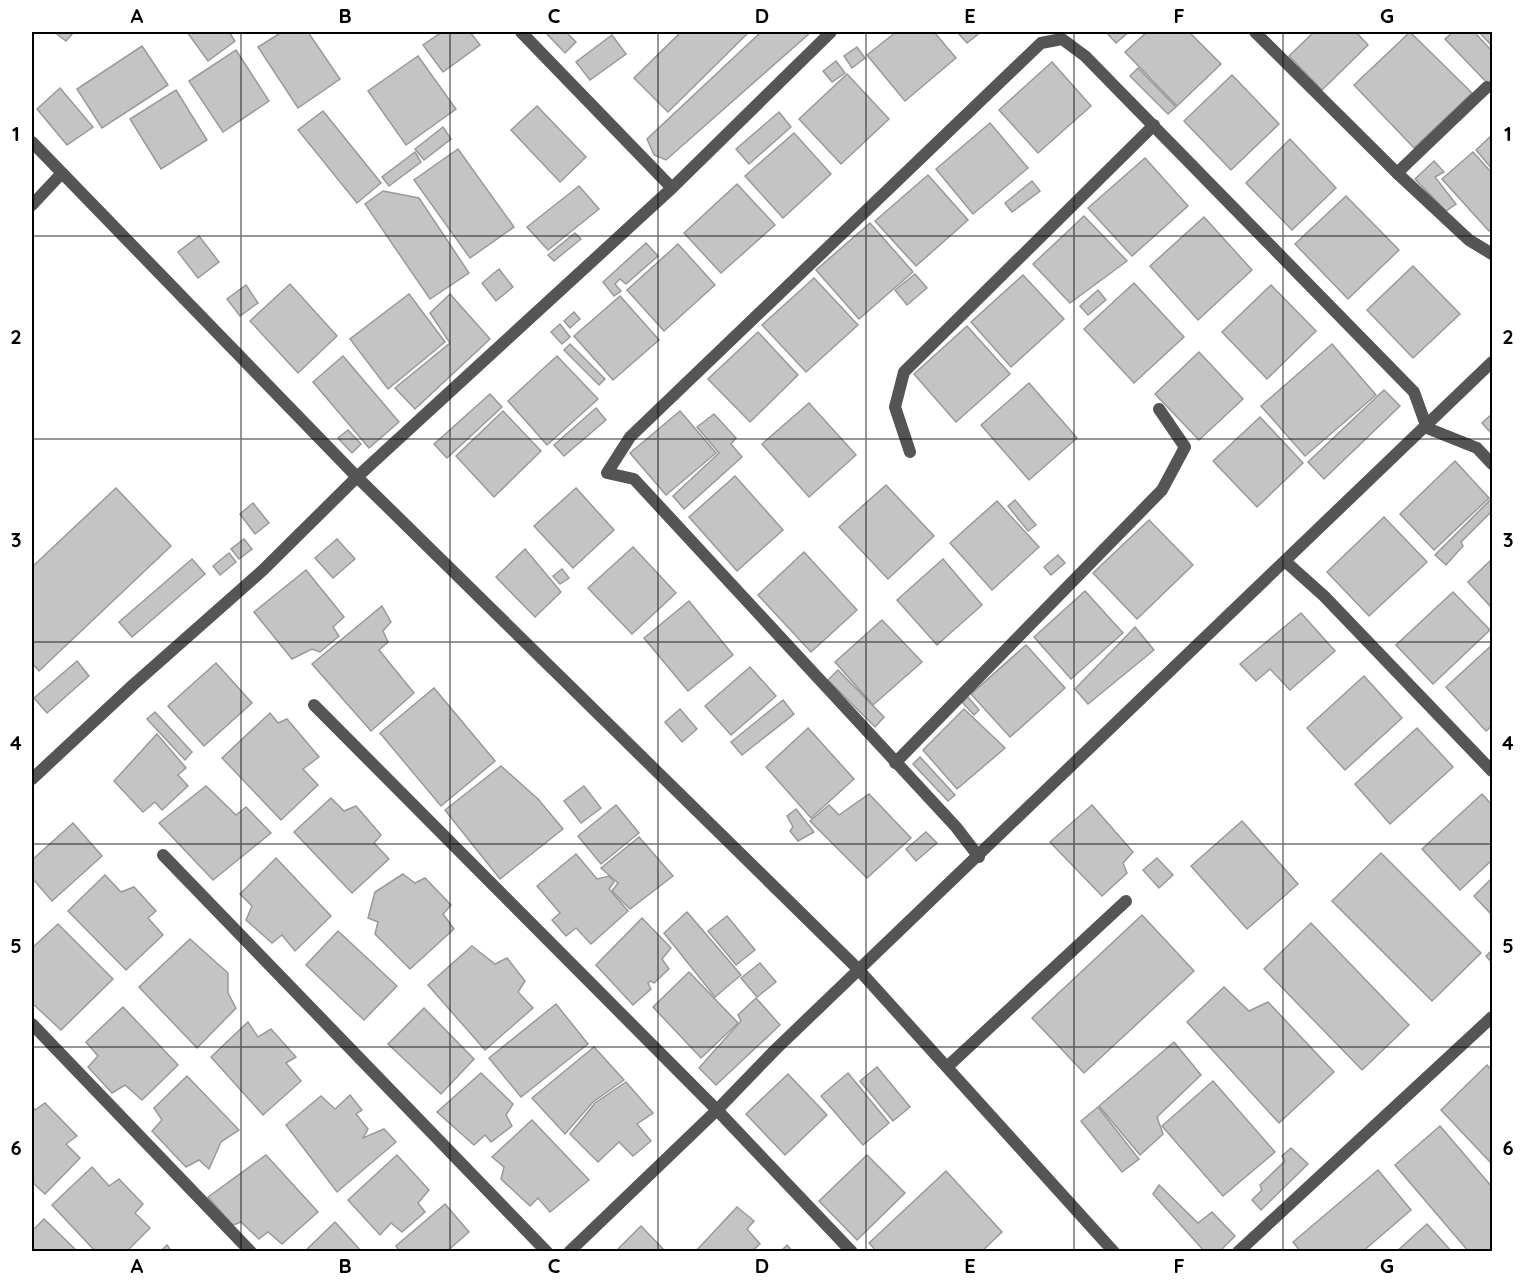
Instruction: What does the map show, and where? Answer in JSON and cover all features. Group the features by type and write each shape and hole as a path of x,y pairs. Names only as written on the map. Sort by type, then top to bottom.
{"street":[{"path":"521,32 672,188"},
{"path":"32,779 133,685 263,570 357,477 672,188 831,32"},
{"path":"1255,32 1397,173 1469,240 1492,254"},
{"path":"979,857 956,827 634,479 608,473 630,437 1041,43 1062,39 1085,56 1154,125 1414,392 1426,428"},
{"path":"1397,173 1487,87"},
{"path":"910,452 895,406 904,372 1154,125"},
{"path":"32,142 357,477 858,969 1114,1251"},
{"path":"32,205 62,173"},
{"path":"569,1251 717,1110 858,969 979,857 1492,362"},
{"path":"895,763 1162,490 1185,447 1159,409"},
{"path":"1426,428 1477,448 1492,464"},
{"path":"1286,562 1324,596 1492,771"},
{"path":"314,705 717,1110 852,1251"},
{"path":"163,855 547,1251"},
{"path":"946,1067 1126,901"},
{"path":"1238,1251 1492,1017"},
{"path":"32,1024 251,1251"}],"building":[{"path":"54,32 74,32 66,41"},
{"path":"187,32 229,32 235,41 208,61"},
{"path":"282,32 308,32 340,79 298,108 258,47"},
{"path":"442,32 470,32 480,45 443,72 423,45"},
{"path":"545,32 566,32 576,42 565,53"},
{"path":"681,32 749,32 668,112 634,78"},
{"path":"761,32 810,33 666,160 654,155 647,139"},
{"path":"896,32 934,32 956,58 905,101 867,55"},
{"path":"957,32 981,32 967,43"},
{"path":"1106,32 1129,32 1116,43"},
{"path":"1147,32 1189,32 1221,64 1177,106 1125,52"},
{"path":"1314,32 1356,32 1368,45 1322,90 1289,56"},
{"path":"1410,32 1472,93 1414,148 1354,85"},
{"path":"1453,32 1474,32 1492,51 1492,88 1445,39"},
{"path":"1479,32 1492,32 1492,46"},
{"path":"612,35 626,54 590,80 576,62"},
{"path":"142,46 168,85 102,128 77,89"},
{"path":"857,47 865,58 852,68 844,56"},
{"path":"236,50 269,101 223,132 189,81"},
{"path":"418,56 456,109 406,145 368,91"},
{"path":"836,61 845,73 832,82 823,71"},
{"path":"1052,62 1091,106 1038,153 999,110"},
{"path":"1138,68 1176,107 1168,114 1130,76"},
{"path":"847,74 889,119 841,164 799,119"},
{"path":"1232,75 1279,124 1231,170 1184,121"},
{"path":"60,88 93,127 67,145 37,109"},
{"path":"176,90 207,140 161,169 130,119"},
{"path":"537,106 586,157 560,182 511,130"},
{"path":"323,111 381,183 357,203 298,130"},
{"path":"779,112 791,127 749,164 736,149"},
{"path":"990,123 1028,168 973,214 936,169"},
{"path":"443,127 451,139 424,160 415,149"},
{"path":"794,133 831,174 783,218 745,176"},
{"path":"1492,135 1492,169 1476,150"},
{"path":"1290,139 1336,188 1292,230 1246,183"},
{"path":"458,149 514,227 470,258 414,180"},
{"path":"415,152 421,162 389,186 382,177"},
{"path":"1473,152 1492,173 1492,229 1489,231 1442,179"},
{"path":"1145,158 1188,206 1132,256 1088,208"},
{"path":"1434,161 1444,172 1435,177 1456,204 1446,211 1415,179"},
{"path":"928,175 968,220 916,266 875,221"},
{"path":"1032,181 1040,191 1012,212 1005,203"},
{"path":"737,184 775,225 721,273 684,233"},
{"path":"579,186 599,209 548,250 527,227"},
{"path":"383,191 419,198 469,273 430,299 365,204"},
{"path":"1346,196 1399,250 1348,299 1295,244"},
{"path":"1084,216 1127,261 1070,303 1033,264"},
{"path":"1204,217 1252,270 1198,320 1150,266"},
{"path":"870,223 913,272 859,319 816,270"},
{"path":"575,233 581,239 554,261 548,255"},
{"path":"199,236 219,262 198,278 178,252"},
{"path":"646,243 658,256 626,284 620,279 615,284 621,291 614,296 603,282"},
{"path":"678,244 715,285 664,331 627,290"},
{"path":"1413,266 1460,314 1413,358 1367,310"},
{"path":"499,269 513,287 496,301 482,283"},
{"path":"915,274 927,288 907,305 895,290"},
{"path":"1023,275 1064,319 1011,367 971,322"},
{"path":"814,278 858,325 806,372 762,325"},
{"path":"1134,283 1184,337 1134,383 1084,329"},
{"path":"290,284 337,336 298,373 250,321"},
{"path":"246,285 258,303 240,316 227,299"},
{"path":"1271,285 1316,331 1267,379 1222,332"},
{"path":"1098,290 1106,300 1088,315 1080,306"},
{"path":"409,294 445,342 388,389 350,339"},
{"path":"450,294 490,339 415,409 395,388 450,343 430,313"},
{"path":"620,296 659,340 613,380 574,336"},
{"path":"574,312 580,319 570,328 564,321"},
{"path":"560,324 570,337 562,344 551,332"},
{"path":"967,326 1010,374 956,422 914,374"},
{"path":"758,332 798,375 750,422 708,379"},
{"path":"570,344 605,379 599,385 564,350"},
{"path":"1332,344 1376,395 1305,456 1261,406"},
{"path":"1199,352 1243,399 1199,440 1155,394"},
{"path":"343,356 399,422 369,448 313,382"},
{"path":"557,356 598,399 547,445 508,401"},
{"path":"1029,383 1077,438 1029,480 981,425"},
{"path":"1384,390 1400,406 1324,479 1308,462"},
{"path":"490,394 502,407 447,458 434,444"},
{"path":"809,403 856,455 809,497 762,444"},
{"path":"596,408 606,420 564,456 554,445"},
{"path":"503,411 541,451 494,497 456,456"},
{"path":"680,411 716,453 666,495 630,453"},
{"path":"714,414 736,438 731,444 742,457 684,509 673,496 719,453 697,427"},
{"path":"1492,414 1492,434 1482,423"},
{"path":"1260,417 1303,463 1257,507 1213,461"},
{"path":"348,430 361,444 352,453 338,438"},
{"path":"1455,461 1489,498 1434,550 1400,514"},
{"path":"735,476 783,530 737,571 689,517"},
{"path":"886,485 934,536 888,579 839,527"},
{"path":"116,488 171,546 39,671 32,663 32,567"},
{"path":"576,488 614,530 573,568 534,526"},
{"path":"1491,499 1492,511 1461,542 1463,546 1446,565 1435,555"},
{"path":"1015,500 1036,525 1028,531 1008,506"},
{"path":"997,501 1039,547 992,590 950,543"},
{"path":"253,503 269,523 255,534 240,514"},
{"path":"1384,517 1427,562 1369,616 1327,572"},
{"path":"1149,520 1193,565 1137,619 1093,573"},
{"path":"244,539 252,549 239,559 231,549"},
{"path":"337,539 355,559 333,578 315,558"},
{"path":"633,547 676,593 632,634 588,588"},
{"path":"525,549 561,592 535,617 496,577"},
{"path":"804,552 857,610 811,652 758,595"},
{"path":"229,553 236,562 220,575 213,566"},
{"path":"1058,555 1065,563 1051,575 1044,567"},
{"path":"192,559 205,574 132,637 119,622"},
{"path":"943,559 982,605 937,645 897,600"},
{"path":"1492,559 1492,608 1468,582"},
{"path":"562,569 569,578 560,584 553,576"},
{"path":"306,570 344,617 333,627 339,636 320,652 312,649 292,659 254,612"},
{"path":"1085,591 1123,633 1071,679 1034,637"},
{"path":"1453,592 1490,630 1433,684 1396,645"},
{"path":"689,601 733,655 688,691 644,638"},
{"path":"382,606 391,622 383,631 388,642 379,650 414,693 371,731 312,664"},
{"path":"1301,613 1335,651 1290,690 1270,669 1256,681 1240,664"},
{"path":"882,620 922,662 873,705 835,662"},
{"path":"1135,627 1154,650 1088,704 1075,689"},
{"path":"1026,645 1065,688 1010,737 971,694"},
{"path":"1492,645 1492,726 1486,731 1446,687"},
{"path":"77,661 89,676 47,713 34,698"},
{"path":"216,663 252,703 204,746 168,706"},
{"path":"750,667 776,696 731,735 705,706"},
{"path":"838,670 884,717 875,727 828,680"},
{"path":"1364,676 1402,718 1345,770 1307,728"},
{"path":"434,688 495,761 441,806 380,733"},
{"path":"968,697 979,710 974,715 962,702"},
{"path":"783,700 794,714 742,755 731,742"},
{"path":"680,709 697,729 682,742 665,722"},
{"path":"964,709 1005,748 957,789 923,750"},
{"path":"155,712 192,752 185,760 147,719"},
{"path":"270,713 278,723 287,719 319,757 303,769 318,785 281,820 222,758"},
{"path":"808,728 854,779 811,818 766,767"},
{"path":"1417,728 1453,767 1390,824 1355,784"},
{"path":"157,734 186,768 178,775 188,786 162,810 155,802 143,812 114,781"},
{"path":"920,757 955,795 948,801 913,764"},
{"path":"501,766 538,799 563,829 500,879 445,810"},
{"path":"206,786 236,815 246,807 271,833 213,880 159,823"},
{"path":"584,786 601,808 581,823 564,801"},
{"path":"869,794 911,838 867,878 810,821 829,805 839,815"},
{"path":"1482,794 1492,805 1492,860 1460,890 1422,849"},
{"path":"331,798 344,811 356,806 381,835 374,843 389,859 352,893 294,832"},
{"path":"616,805 639,833 601,864 578,836"},
{"path":"1092,805 1133,852 1123,863 1127,873 1102,896 1050,842"},
{"path":"796,809 814,832 798,841 790,831 793,827 787,816"},
{"path":"1242,821 1298,884 1247,929 1191,866"},
{"path":"73,823 102,856 52,901 32,878 32,860"},
{"path":"926,832 937,843 916,861 906,849"},
{"path":"639,837 673,876 630,909 612,891 618,883 601,868"},
{"path":"1381,853 1481,953 1432,1001 1332,901"},
{"path":"576,854 597,879 609,876 614,882 609,889 628,911 591,944 576,928 566,936 552,920 560,913 537,886"},
{"path":"276,858 331,916 295,951 282,935 272,943 246,920 252,906 240,894"},
{"path":"1157,858 1173,875 1159,888 1143,870"},
{"path":"403,874 415,883 425,878 451,905 443,914 454,929 410,969 375,934 378,922 368,918 375,892"},
{"path":"105,875 121,892 134,887 156,911 148,918 163,935 126,970 68,911"},
{"path":"1492,878 1492,915 1474,896"},
{"path":"687,912 741,975 715,997 664,933"},
{"path":"1142,915 1194,971 1084,1073 1032,1018"},
{"path":"727,916 755,950 736,965 708,931"},
{"path":"642,918 671,948 662,959 669,969 654,983 651,981 648,983 651,989 633,1005 596,965"},
{"path":"1311,923 1409,1025 1362,1070 1264,969"},
{"path":"58,924 113,979 61,1030 32,1003 32,948"},
{"path":"338,931 397,986 364,1020 306,965"},
{"path":"190,939 228,973 228,993 236,1008 197,1048 139,987"},
{"path":"472,946 495,964 507,958 525,981 518,992 533,1008 485,1050 428,985"},
{"path":"1492,950 1492,963 1486,956"},
{"path":"760,963 776,982 757,997 741,978"},
{"path":"689,972 738,1023 701,1058 653,1007"},
{"path":"1224,987 1249,1011 1268,1002 1334,1072 1279,1123 1187,1022"},
{"path":"756,998 780,1025 716,1085 699,1068 741,1021 738,1015"},
{"path":"556,1004 588,1044 521,1097 489,1058"},
{"path":"123,1007 178,1065 142,1100 125,1085 112,1093 88,1067 98,1056 86,1042"},
{"path":"424,1008 474,1059 441,1094 388,1044"},
{"path":"248,1022 258,1037 271,1029 296,1057 286,1063 301,1081 263,1115 211,1057"},
{"path":"1174,1042 1201,1075 1157,1117 1163,1134 1140,1155 1099,1106"},
{"path":"594,1047 624,1080 593,1102 565,1134 532,1098"},
{"path":"1487,1065 1492,1070 1492,1164 1441,1110"},
{"path":"877,1067 910,1107 893,1121 860,1081"},
{"path":"481,1073 513,1104 506,1115 512,1126 491,1142 485,1135 474,1145 437,1112"},
{"path":"848,1073 889,1123 863,1145 821,1096"},
{"path":"788,1074 827,1115 785,1155 746,1114"},
{"path":"187,1076 239,1130 221,1142 209,1169 199,1160 186,1167 152,1131 162,1120 154,1108"},
{"path":"1213,1081 1275,1152 1223,1196 1162,1126"},
{"path":"626,1082 653,1113 637,1124 651,1141 633,1156 619,1142 598,1162 570,1134 595,1103"},
{"path":"350,1095 362,1110 356,1114 368,1129 363,1138 384,1129 396,1142 337,1192 286,1125 321,1096 335,1109"},
{"path":"45,1103 77,1136 66,1144 80,1158 45,1194 32,1182 32,1106 35,1110"},
{"path":"1098,1107 1139,1159 1122,1172 1081,1121"},
{"path":"532,1120 589,1180 550,1212 538,1198 530,1206 501,1179 504,1167 492,1157"},
{"path":"1440,1126 1492,1187 1492,1252 1469,1252 1395,1165"},
{"path":"1291,1148 1308,1164 1261,1210 1252,1200 1262,1190 1260,1185 1285,1161 1282,1156"},
{"path":"266,1155 318,1212 282,1244 268,1232 259,1239 241,1222 233,1225 208,1197"},
{"path":"397,1155 429,1190 418,1203 425,1212 402,1232 391,1223 380,1235 348,1200"},
{"path":"867,1155 905,1193 857,1240 819,1201"},
{"path":"92,1167 109,1186 119,1179 143,1204 135,1213 150,1228 126,1252 96,1252 52,1205"},
{"path":"1378,1170 1411,1210 1362,1252 1301,1252 1293,1242"},
{"path":"946,1171 1002,1232 981,1252 877,1252 869,1243"},
{"path":"1159,1185 1198,1223 1212,1212 1235,1236 1219,1252 1205,1252 1153,1194"},
{"path":"445,1204 469,1232 446,1252 400,1252 396,1246"},
{"path":"737,1207 754,1221 747,1229 760,1244 751,1252 695,1252"},
{"path":"44,1219 78,1252 32,1252 32,1231"},
{"path":"335,1222 362,1252 304,1252"},
{"path":"1427,1224 1452,1252 1396,1252"},
{"path":"641,1226 666,1252 615,1252"},
{"path":"167,1245 172,1252 160,1252"},
{"path":"787,1245 793,1252 780,1252"}]}
